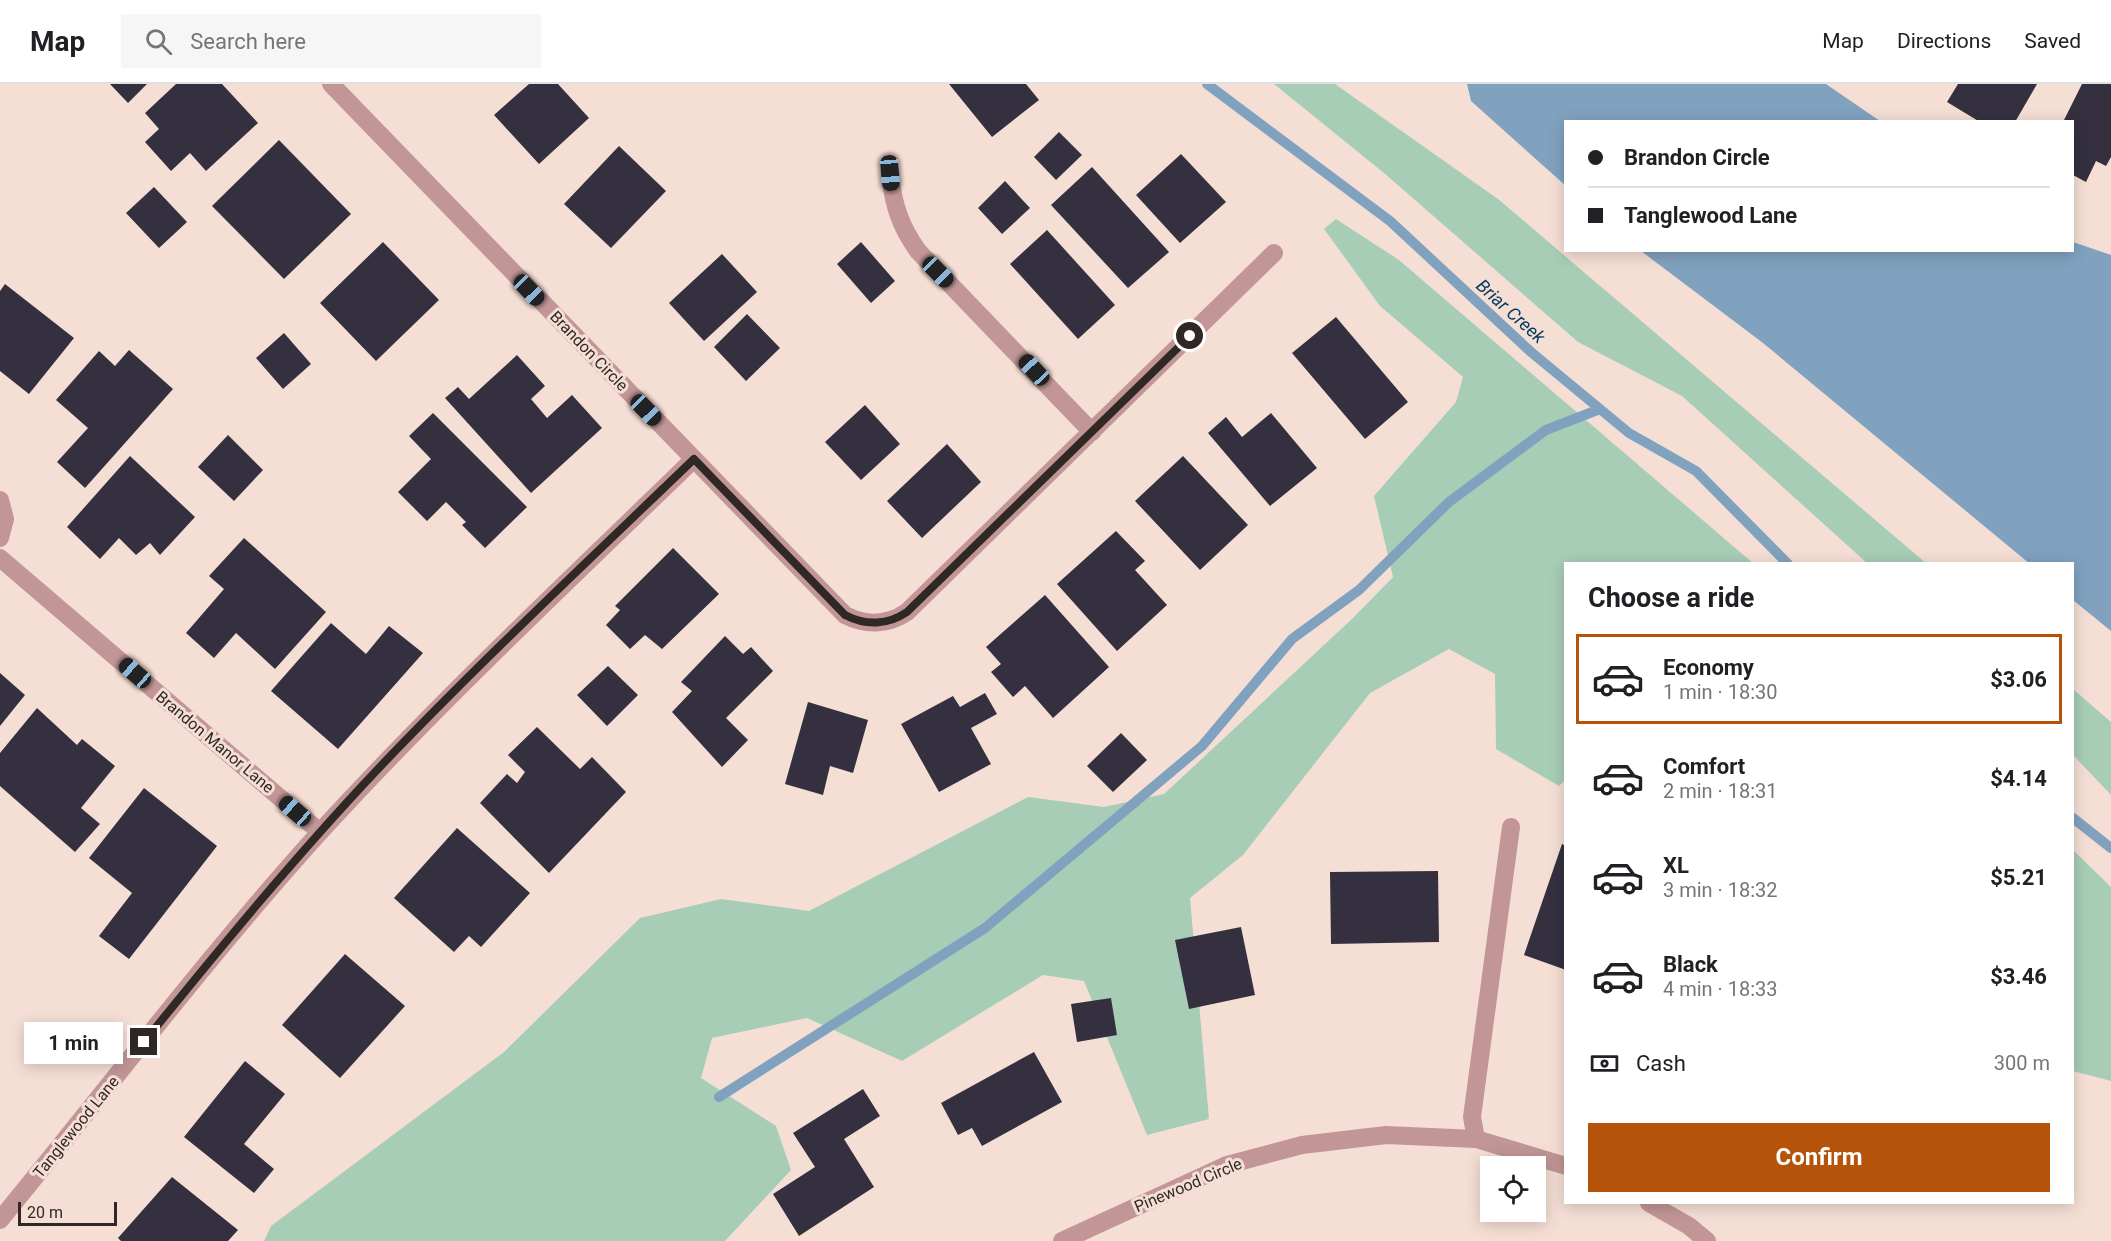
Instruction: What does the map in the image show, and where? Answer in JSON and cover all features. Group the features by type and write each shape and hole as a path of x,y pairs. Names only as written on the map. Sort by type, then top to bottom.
{"street":[{"name":"Brandon Circle","path":"331,84 845,615 855,620 877,624 898,618 907,612 1274,253"},
{"path":"890,173 893,205 906,234 918,251 1092,432"},
{"name":"Tanglewood Lane","path":"0,1220 224,942 320,832 489,657 694,459"},
{"path":"0,500 5,519 0,538"},
{"name":"Brandon Manor Lane","path":"0,558 320,832"},
{"path":"1476,1140 1472,1117 1511,827"},
{"name":"Pinewood Circle","path":"1062,1241 1227,1165 1302,1145 1386,1135 1476,1140 1564,1165"},
{"path":"1651,1204 1689,1226 1707,1241"}],"green space":[{"path":"1274,84 1335,84 1498,199 1925,562 1866,562 1682,396 1578,342 1384,173"},
{"path":"1336,219 1399,260 1752,562 1564,562 1564,781 1559,786 1496,749 1495,674 1449,649 1370,693 1243,855 1190,898 1209,1119 1147,1135 1084,981 1043,975 902,1061 807,1018 712,1038 701,1078 776,1126 791,1170 725,1241 264,1241 271,1226 504,1052 640,918 721,899 809,911 1028,797 1104,807 1164,794 1353,618 1393,577 1374,496 1456,402 1463,377 1380,306 1324,229"},
{"path":"2074,690 2111,722 2111,795 2074,756"},
{"path":"2074,851 2111,887 2111,1081 2074,1071"}],"water":[{"path":"1467,84 1826,84 1879,120 1564,120 1564,184 1471,101"},
{"path":"2074,242 2111,255 2111,631 2074,601 2074,562 2028,562 1763,343 1642,252 2074,252"}],"building":[{"path":"110,84 147,84 128,103"},
{"path":"176,84 222,84 258,123 206,171 190,153 171,171 145,142 159,129 145,113"},
{"path":"529,84 558,84 589,118 539,164 494,115"},
{"path":"949,84 1026,84 1039,100 992,137"},
{"path":"1958,84 2037,84 2016,120 1977,120 1947,102"},
{"path":"2082,84 2111,84 2111,157 2106,166 2096,161 2086,182 2074,176 2074,120 2064,120"},
{"path":"1059,132 1082,155 1056,180 1034,157"},
{"path":"279,140 351,214 284,279 212,206"},
{"path":"619,146 666,191 611,248 564,204"},
{"path":"1181,154 1226,202 1180,243 1136,195"},
{"path":"1092,167 1169,252 1128,288 1051,205"},
{"path":"1005,181 1030,208 1002,234 978,208"},
{"path":"154,187 187,222 159,248 126,213"},
{"path":"1047,230 1115,305 1078,339 1010,264"},
{"path":"383,242 439,300 376,361 320,303"},
{"path":"861,242 895,281 871,303 837,264"},
{"path":"722,254 757,292 704,341 669,303"},
{"path":"5,284 74,338 29,394 0,371 0,291"},
{"path":"747,314 780,348 746,381 714,347"},
{"path":"1336,317 1408,402 1365,439 1292,353"},
{"path":"284,333 311,364 283,389 256,358"},
{"path":"129,350 173,389 85,488 57,462 88,428 56,400 99,351 115,366"},
{"path":"517,355 545,386 531,399 547,418 572,395 602,428 531,493 445,398 458,387 469,399"},
{"path":"865,405 900,444 861,480 825,442"},
{"path":"433,413 527,507 485,548 462,525 466,522 446,502 427,521 398,492 431,459 409,436"},
{"path":"1271,413 1317,468 1270,506 1208,433 1226,417 1242,437"},
{"path":"228,435 263,470 234,501 198,467"},
{"path":"947,444 981,482 922,538 887,501"},
{"path":"130,456 195,517 160,555 150,543 136,555 119,538 100,559 67,527"},
{"path":"1183,456 1248,525 1200,570 1135,501"},
{"path":"1116,531 1145,561 1135,570 1167,605 1117,651 1057,584"},
{"path":"244,538 326,612 275,669 236,633 214,658 186,633 224,589 209,576"},
{"path":"673,548 719,594 662,649 645,635 630,649 606,625 620,610 615,606"},
{"path":"1045,595 1109,667 1053,718 1025,686 1013,697 991,672 1001,664 986,647"},
{"path":"331,623 366,654 389,626 423,653 338,749 271,691"},
{"path":"725,636 743,654 751,647 773,671 726,718 748,740 722,767 672,712 692,691 681,682"},
{"path":"608,666 638,695 607,726 577,695"},
{"path":"0,673 25,695 0,726"},
{"path":"985,693 997,714 971,728 991,764 939,792 901,724 953,696 960,707"},
{"path":"808,702 868,720 853,773 830,766 823,795 785,784"},
{"path":"37,708 77,745 82,739 115,766 81,808 100,824 75,852 0,786 0,753"},
{"path":"537,727 580,769 592,757 626,792 549,873 480,803 507,774 517,783 525,772 508,755"},
{"path":"1121,733 1147,760 1113,792 1087,766"},
{"path":"144,788 217,846 129,959 99,936 132,893 89,858"},
{"path":"457,828 530,893 481,947 469,936 454,952 394,898"},
{"path":"1562,844 1564,845 1564,969 1524,955"},
{"path":"1438,871 1439,942 1331,944 1330,872"},
{"path":"1241,927 1255,995 1189,1009 1175,940"},
{"path":"345,954 405,1006 340,1078 282,1025"},
{"path":"1111,998 1117,1035 1077,1042 1071,1004"},
{"path":"1034,1052 1062,1102 982,1146 972,1128 958,1135 941,1103"},
{"path":"245,1061 285,1094 244,1144 274,1169 254,1193 184,1137"},
{"path":"863,1089 880,1116 844,1139 874,1187 799,1236 773,1194 815,1167 793,1133"},
{"path":"172,1177 238,1230 228,1241 121,1241 118,1238"}],"waterway":[{"name":"Briar Creek","path":"1207,84 1390,221 1531,352 1629,433 1696,471 1786,562"},
{"path":"719,1097 985,928 1202,746 1292,639 1359,590 1449,502 1546,430 1600,409"},
{"name":"Briar Creek","path":"2074,819 2111,848"}],"route":[{"path":"144,1042 224,942 378,769 489,657 694,459 742,506 845,615 855,620 877,624 898,618 907,612 1190,336"}]}
